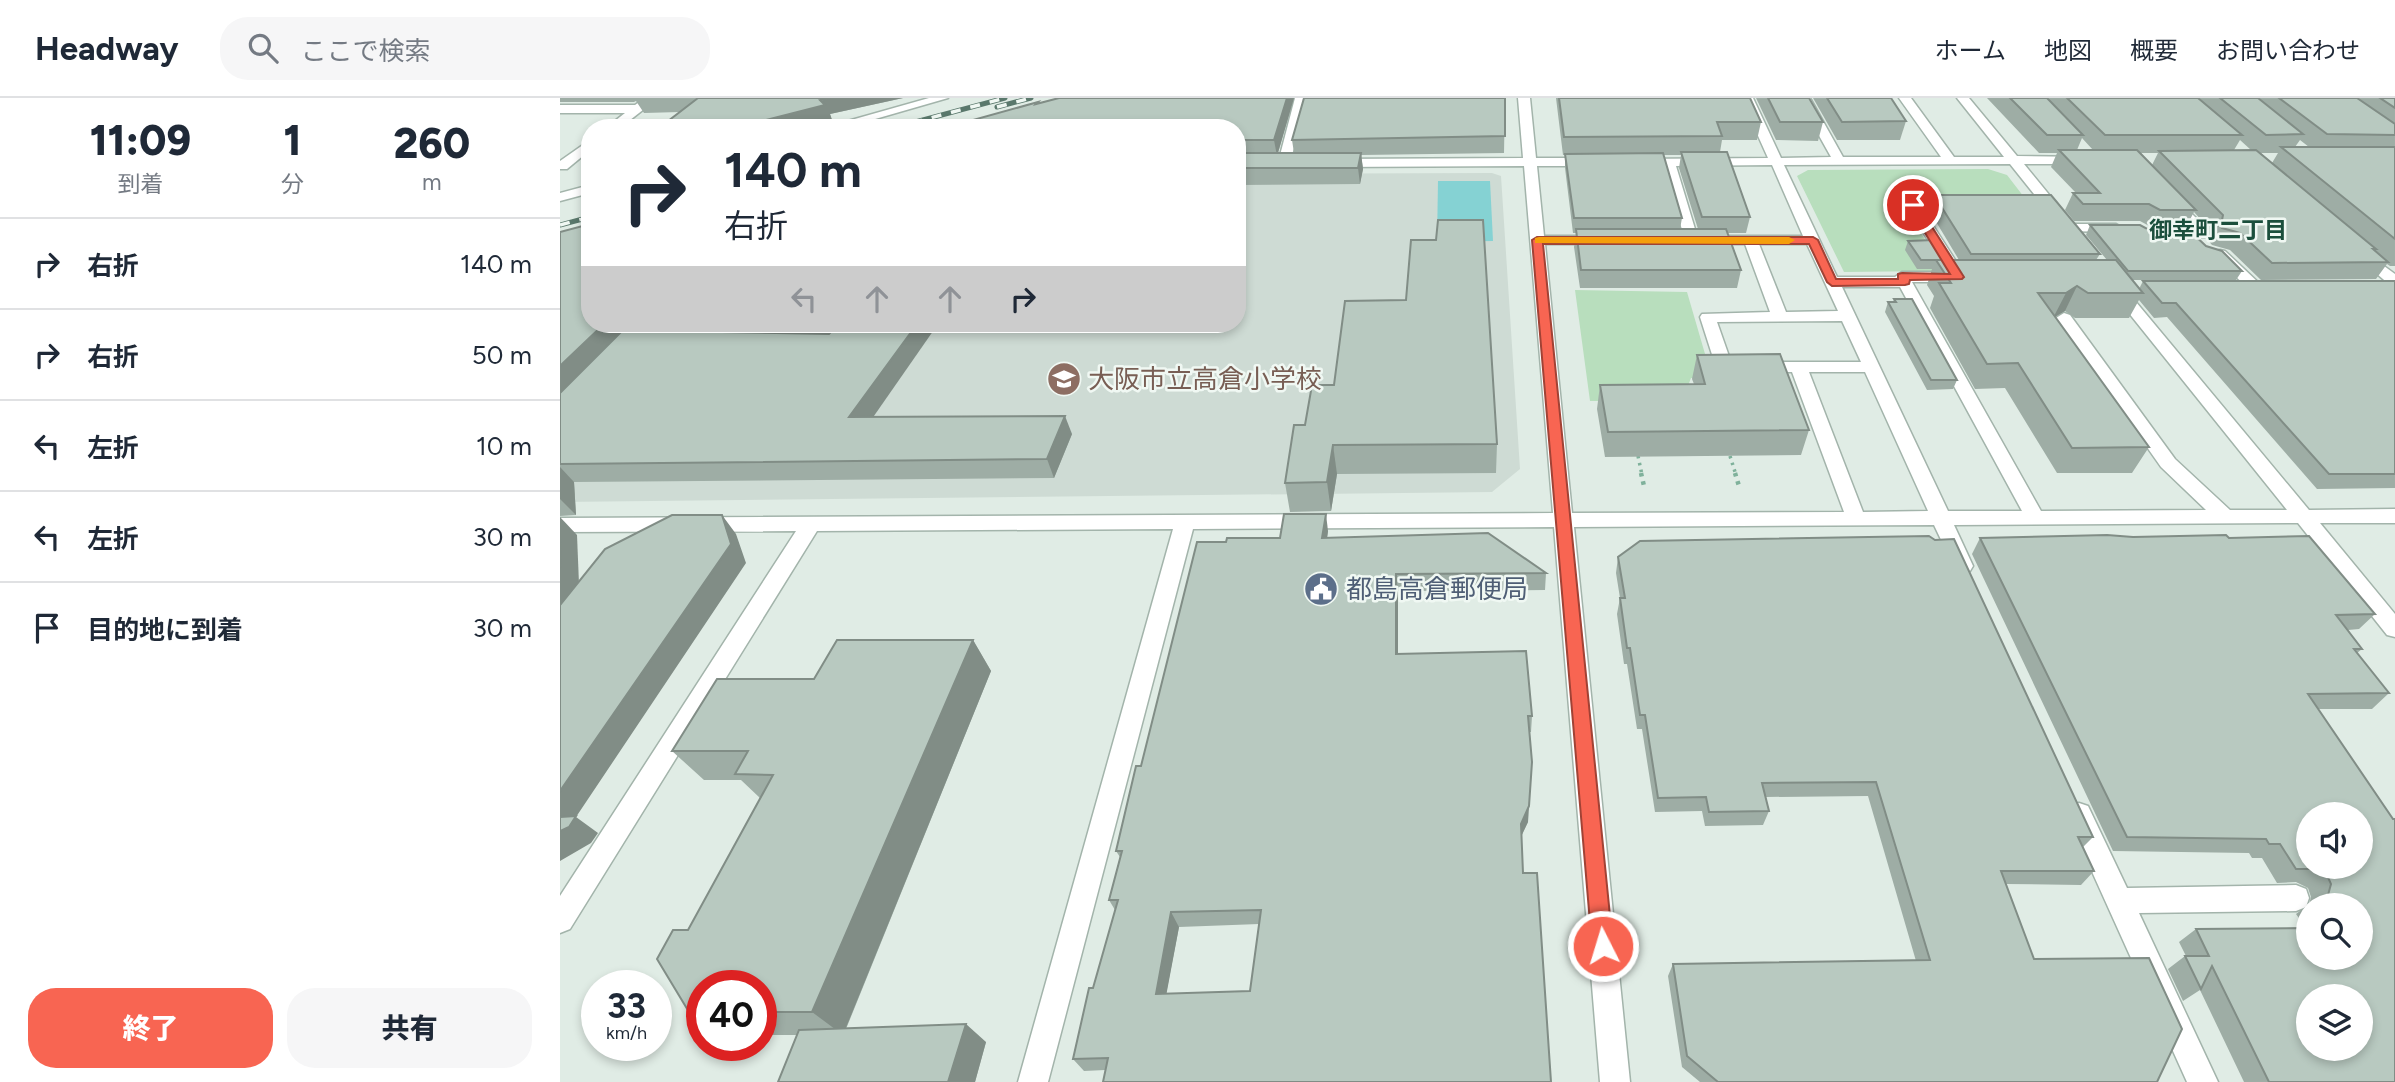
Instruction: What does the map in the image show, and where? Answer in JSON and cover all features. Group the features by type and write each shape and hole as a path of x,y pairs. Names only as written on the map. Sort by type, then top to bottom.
{"street":[{"path":"624,119 652,98"},
{"path":"863,119 942,98"},
{"path":"1284,163 1301,98"},
{"path":"1524,98 1615,1082"},
{"path":"1747,98 1973,587"},
{"path":"1804,98 1839,162"},
{"path":"1905,98 1951,161"},
{"path":"1962,98 2085,248"},
{"path":"560,109 637,109"},
{"path":"1323,163 2092,160 2077,145"},
{"path":"561,166 581,152"},
{"path":"1668,162 1685,240 1813,240"},
{"path":"561,166 581,166"},
{"path":"560,197 581,191"},
{"path":"2146,234 2204,234 2174,204 2178,204 2169,195"},
{"path":"1913,205 1965,277 1902,277 2035,517"},
{"path":"2069,228 2127,228"},
{"path":"2190,234 2206,250 2223,255 2262,287 2228,287"},
{"path":"1537,240 1613,240"},
{"path":"1751,240 1780,317"},
{"path":"2353,246 2390,285"},
{"path":"2135,288 2108,280 2395,629"},
{"path":"1832,282 1905,282"},
{"path":"1848,316 1708,317 1724,367 1872,367"},
{"path":"2064,318 2168,463 2225,517"},
{"path":"1800,367 1856,518"},
{"path":"560,525 2395,516"},
{"path":"1033,1082 1185,521"},
{"path":"565,905 811,524"},
{"path":"626,546 642,525"},
{"path":"2072,801 2203,1082"},
{"path":"2119,901 2295,898"}],"path":[{"path":"1637,456 1644,487"},
{"path":"1730,456 1739,487"}],"shaded area":[{"name":"大阪市立高倉小学校","path":"1492,173 1501,176 1520,469 1492,492 560,502 560,435 656,333 1246,333 1246,174"}],"green space":[{"path":"1988,169 2007,175 2034,210 1905,209 1942,265 1934,271 1844,272 1797,176 1808,170"},
{"path":"1575,290 1687,292 1712,378 1691,378 1682,401 1590,401"}],"water":[{"path":"1438,181 1490,181 1493,241 1437,242"}],"building":[{"path":"698,98 830,98 820,100 825,105 770,119 671,119"},
{"path":"1059,98 1287,98 1274,140 1246,140 1246,119 977,119 1038,102 1036,104"},
{"path":"1304,98 1505,98 1505,136 1292,140"},
{"path":"1559,98 1750,98 1761,122 1717,122 1722,136 1564,137"},
{"path":"1768,98 1809,98 1823,122 1780,122"},
{"path":"1827,98 1891,98 1906,121 1842,122"},
{"path":"2010,98 2047,98 2083,135 2047,135"},
{"path":"2067,98 2198,98 2242,135 2105,135"},
{"path":"2220,98 2258,98 2303,134 2266,135"},
{"path":"2279,98 2357,98 2395,124 2395,135 2327,134"},
{"path":"2380,98 2395,98 2395,108"},
{"path":"2281,147 2395,147 2395,239"},
{"path":"2059,150 2137,150 2196,210 2160,210 2149,204 2083,204 2073,193 2100,193"},
{"path":"2256,150 2376,249 2373,249 2388,262 2272,263 2240,233 2222,228 2216,222 2222,220 2223,215 2159,151"},
{"path":"1681,152 1727,152 1750,217 1702,217"},
{"path":"1246,153 1361,153 1358,168 1246,168"},
{"path":"1663,153 1682,218 1574,218 1565,154"},
{"path":"1934,195 2051,195 2100,254 1971,254"},
{"path":"1438,220 1483,220 1497,444 1333,445 1327,482 1285,483 1294,425 1305,425 1312,385 1334,385 1345,301 1406,300 1411,240 1436,240"},
{"path":"2090,225 2140,225 2151,231 2190,231 2206,246 2222,251 2242,271 2128,271"},
{"path":"581,226 581,333 595,333 560,366 560,232"},
{"path":"1576,229 1726,229 1741,270 1581,270"},
{"path":"1934,240 1947,260 1921,260 1908,241"},
{"path":"1936,260 2116,260 2143,293 2088,293 2077,286 2066,293 2038,293 2149,447 2072,448 2018,363 1987,364 1939,283 1951,283"},
{"path":"2143,281 2395,281 2395,474 2329,474 2176,303 2162,303"},
{"path":"1894,299 1912,299 1957,380 1931,380 1888,302 1896,302"},
{"path":"620,333 910,333 849,417 1065,416 1047,459 560,464 560,393"},
{"path":"1780,354 1809,430 1608,432 1600,385 1705,384 1697,355"},
{"path":"1284,514 1326,514 1322,538 1488,533 1546,573 1396,574 1396,654 1526,651 1532,716 1528,716 1532,762 1529,806 1521,824 1523,873 1537,873 1551,1082 1103,1082 1108,1058 1073,1059 1089,988 1093,988 1118,900 1109,900 1122,851 1116,851 1136,766 1141,766 1197,542 1226,542 1227,538 1280,538","holes":["1261,910 1250,991 1156,994 1171,912"]},
{"path":"672,515 722,515 731,544 560,791 560,605 605,549"},
{"path":"2107,535 2226,535 2229,538 2309,536 2375,614 2336,615 2362,649 2354,649 2389,693 2308,694 2395,819 2395,1082 2269,1082 2212,966 2201,989 2185,956 2209,956 2196,929 2296,928 2296,970 2373,970 2373,893 2329,893 2331,884 2329,879 2373,879 2373,802 2296,802 2296,869 2280,844 2269,844 2266,839 2127,837 1980,538"},
{"path":"1929,536 1935,540 1954,539 2093,837 2078,837 2094,871 2001,871 2034,959 2149,958 2182,1029 2157,1082 1718,1082 1687,1056 1673,964 1930,960 1876,782 1762,783 1769,811 1709,812 1706,797 1658,798 1645,715 1640,715 1630,648 1627,648 1620,598 1625,598 1618,557 1640,541"},
{"path":"837,640 973,640 812,1012 777,1012 777,970 686,970 686,1007 672,984 672,970 664,970 657,959 673,930 688,930 773,775 735,774 748,751 672,751 717,679 814,679"},
{"path":"576,816 569,827 560,831 560,817"},
{"path":"966,1024 948,1082 778,1082 799,1030"}],"railway":[{"path":"927,119 1005,98"},
{"path":"997,107 1031,98"},
{"path":"560,225 581,219"}],"slow traffic":[{"path":"1539,240 1789,240"}],"place":[{"name":"大阪市立高倉小学校","path":"1064,379"},
{"name":"都島高倉郵便局","path":"1321,589"}],"district":[{"name":"御幸町二丁目","path":"2218,230"}],"route":[{"path":"1603,946 1537,240 1813,240 1832,282 1905,282 1902,277 1958,277 1913,205"}]}
